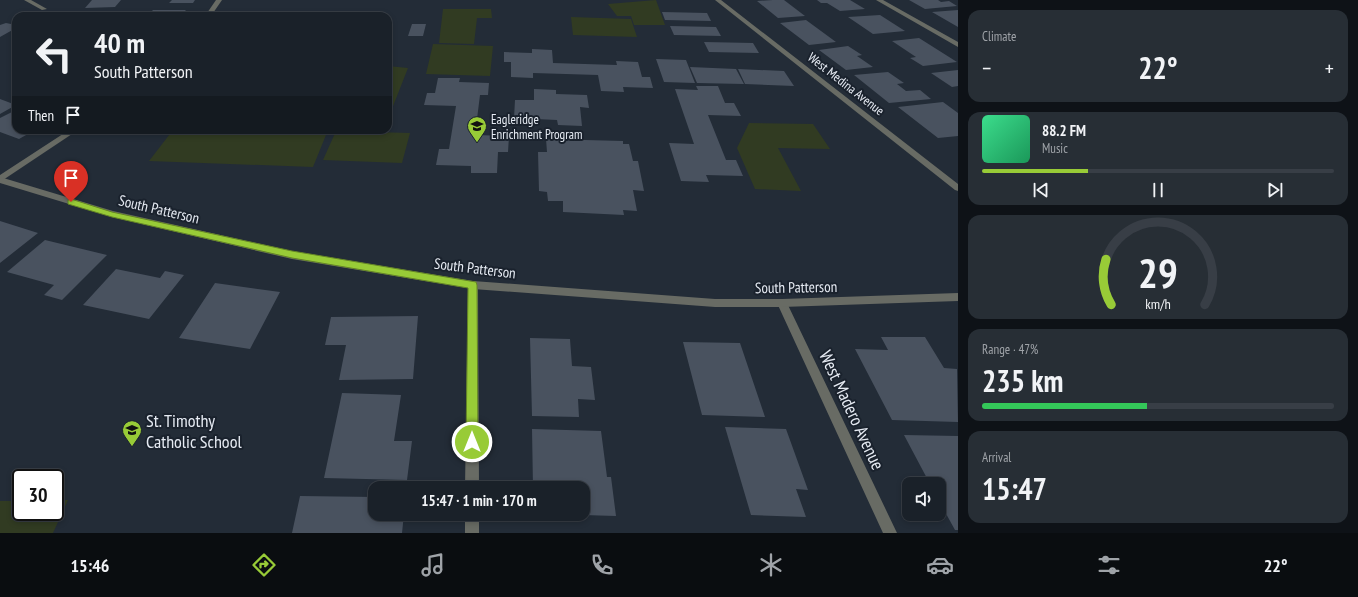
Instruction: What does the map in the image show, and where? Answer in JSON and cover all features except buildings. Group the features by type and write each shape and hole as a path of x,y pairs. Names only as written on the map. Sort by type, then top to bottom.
{"street":[{"path":"27,0 44,9"},
{"path":"211,12 219,0"},
{"name":"West Medina Avenue","path":"718,0 958,188"},
{"path":"879,0 958,45"},
{"path":"0,179 68,134"},
{"name":"South Patterson","path":"0,179 112,214 285,253 473,285 715,303 782,303 958,297"},
{"path":"472,481 473,285"},
{"name":"West Madero Avenue","path":"782,303 890,533"},
{"path":"472,521 472,533"}],"green space":[{"path":"656,0 665,25 634,25 631,16 617,16 608,4"},
{"path":"443,9 491,9 492,18 477,18 474,44 439,43"},
{"path":"571,17 631,19 637,37 573,35"},
{"path":"433,44 493,46 490,76 426,74"},
{"path":"392,66 408,68 392,109"},
{"path":"749,123 813,124 830,149 778,148 801,191 755,189 737,148"},
{"path":"410,133 402,163 323,160 335,134"},
{"path":"170,134 326,134 313,167 149,161"},
{"path":"64,500 68,500 64,509"},
{"path":"0,501 12,501 12,521 58,521 53,533 0,533"}],"place":[{"name":"Eagleridge Enrichment Program","path":"477,143"},
{"name":"St. Timothy Catholic School","path":"132,447"}],"route":[{"path":"71,202 112,214 292,254 473,285 472,442"}]}
